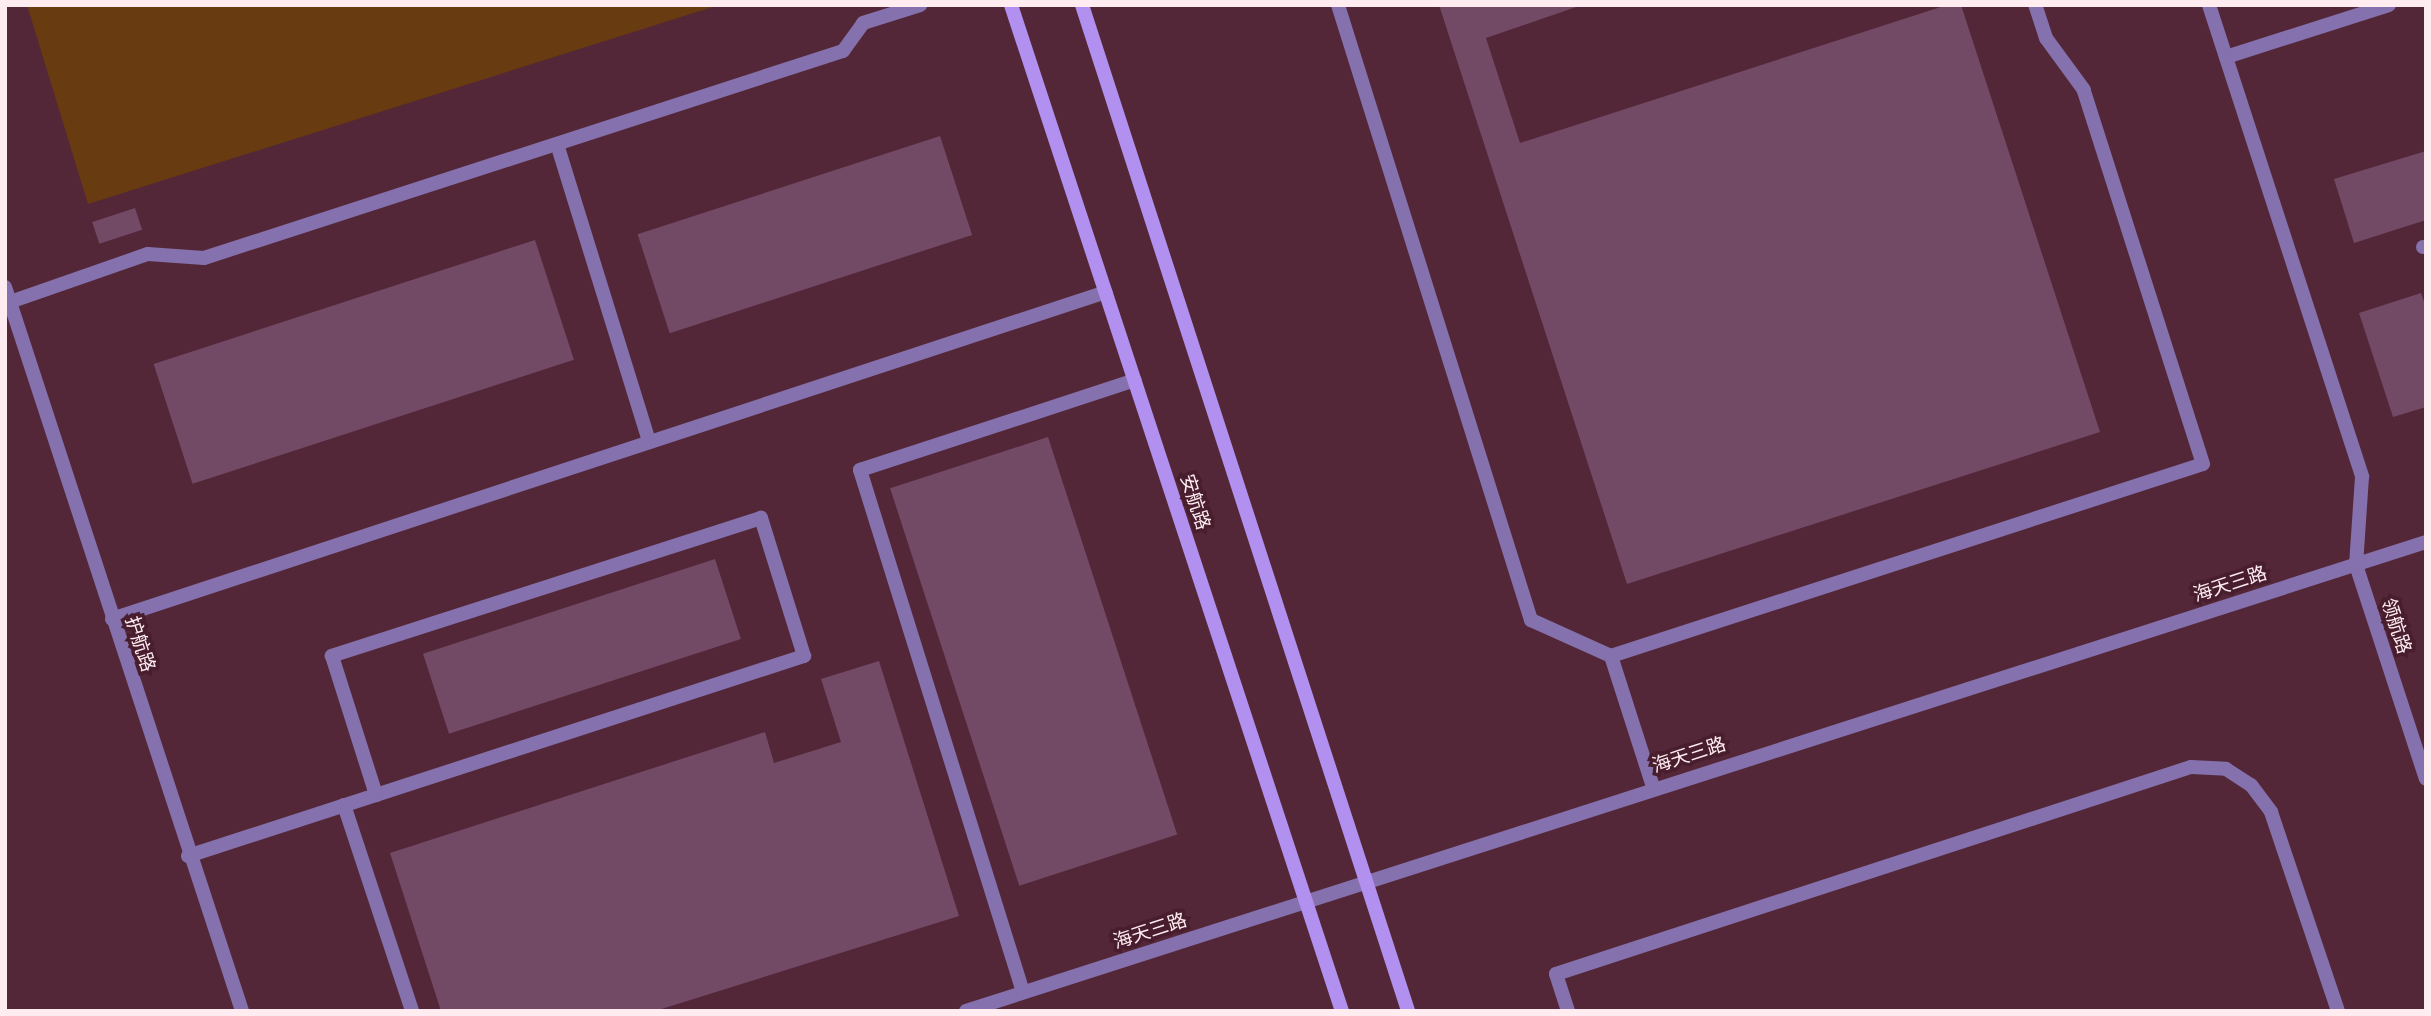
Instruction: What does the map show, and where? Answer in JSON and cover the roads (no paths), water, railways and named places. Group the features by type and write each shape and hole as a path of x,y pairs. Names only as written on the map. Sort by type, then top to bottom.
{"street":[{"path":"10,302 148,254 204,258 843,51 863,23 920,5"},
{"name":"安航路","path":"1011,5 1342,1011"},
{"path":"1082,5 1408,1011"},
{"path":"1338,5 1531,620 1611,656 2203,464 2084,90 2046,38 2035,5"},
{"path":"2209,5 2362,477 2356,565"},
{"path":"2226,57 2389,5"},
{"path":"557,144 649,442"},
{"name":"护航路","path":"5,287 188,856 242,1011"},
{"path":"112,620 1105,292"},
{"path":"1023,992 860,470 1135,380"},
{"path":"188,856 344,806 804,656 761,518 332,656 376,795"},
{"name":"海天三路","path":"966,1011 1653,787 2426,542"},
{"name":"领航路","path":"2356,565 2426,779"},
{"path":"1611,656 1653,787"},
{"path":"1568,1011 1556,974 2191,767 2226,769 2251,785 2271,812 2338,1011"},
{"path":"344,806 412,1011"}]}
